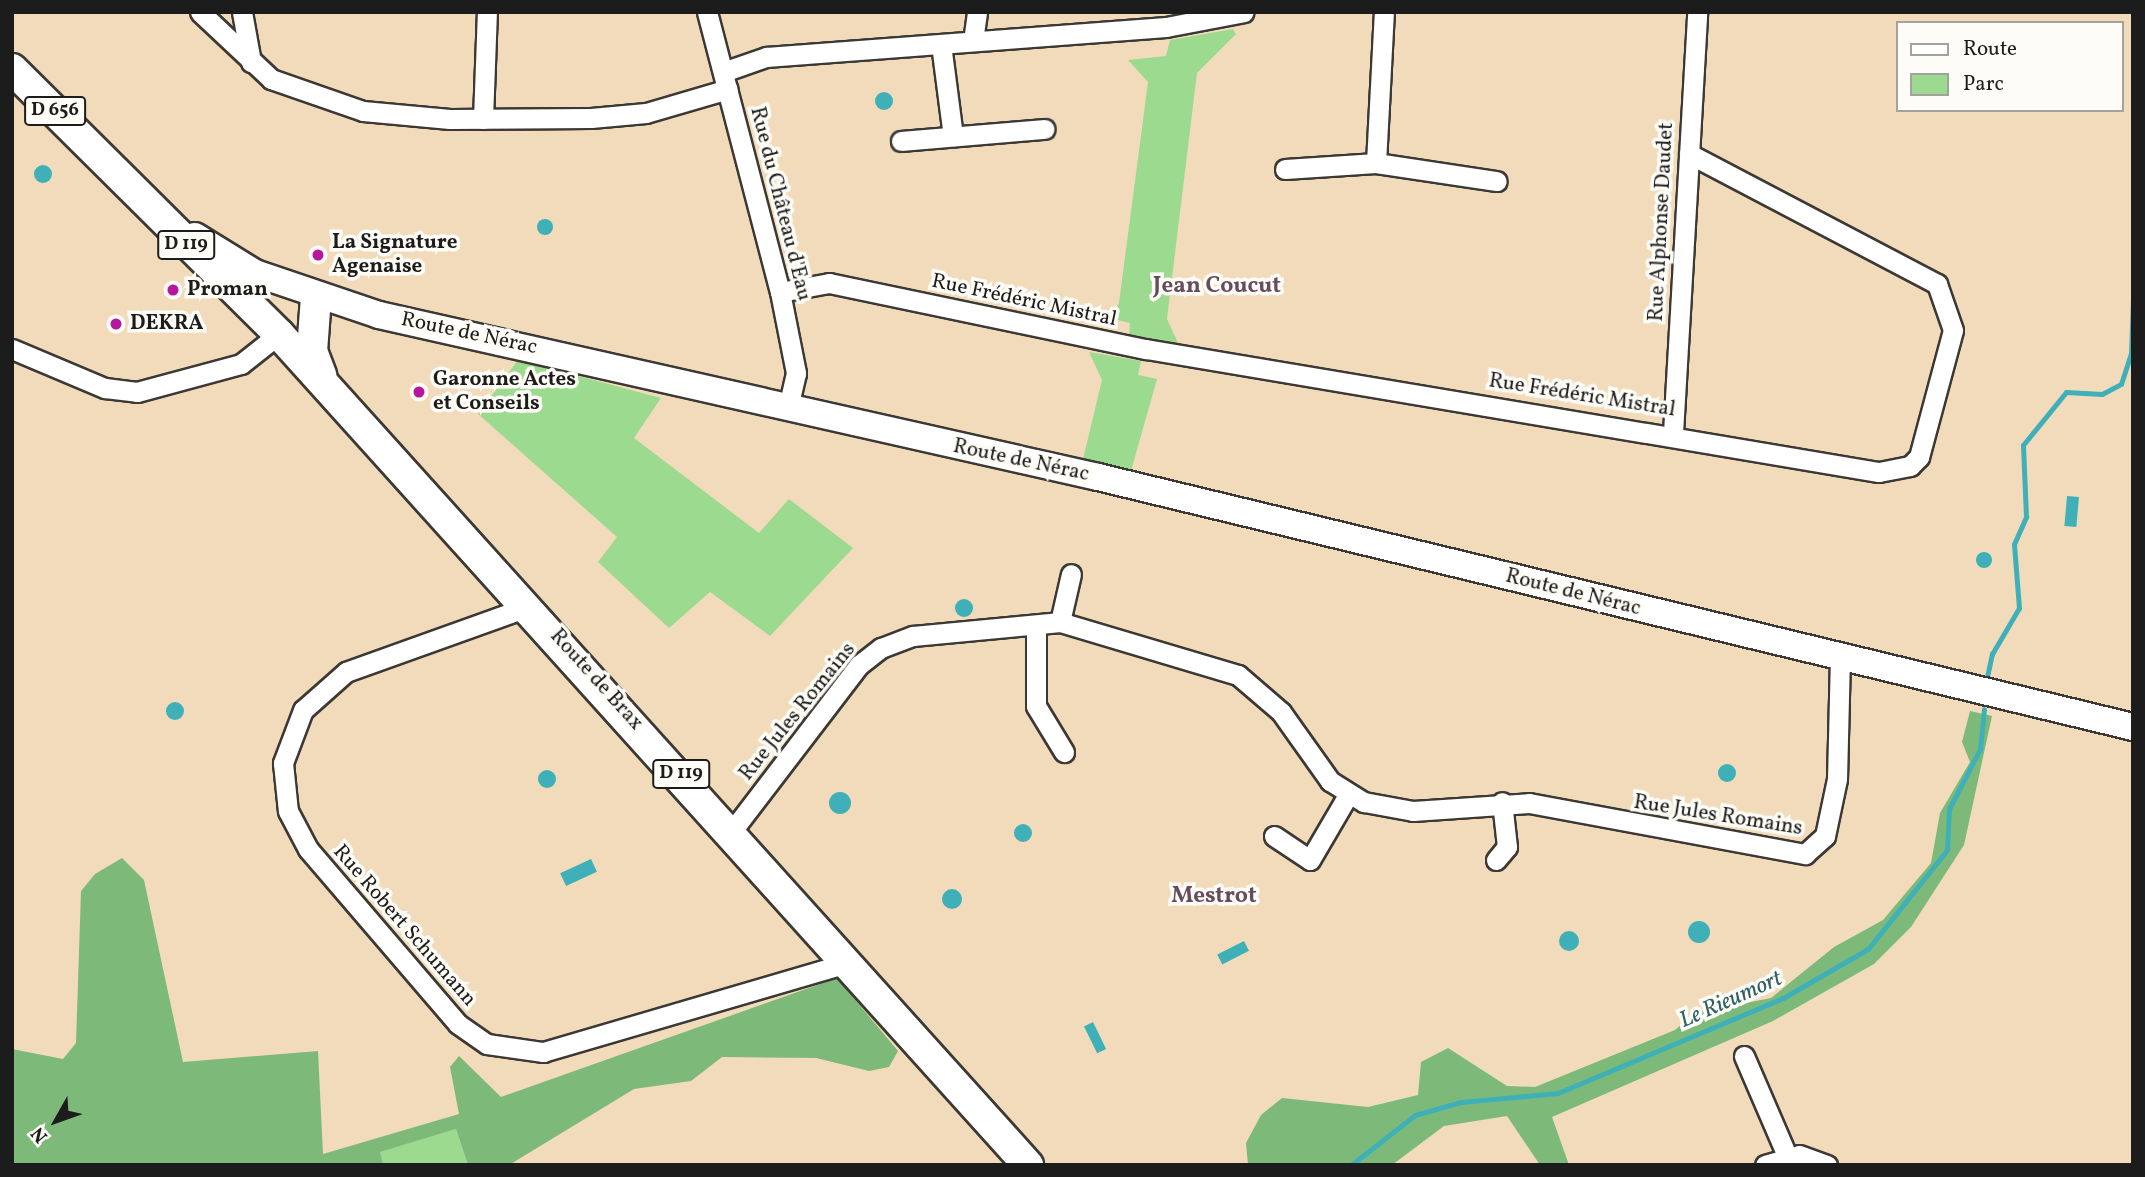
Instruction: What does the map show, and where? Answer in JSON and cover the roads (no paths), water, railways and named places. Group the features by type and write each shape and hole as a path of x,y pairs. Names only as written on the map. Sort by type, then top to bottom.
{"main road":[{"name":"D 656","path":"12,69 98,152"},
{"name":"Route de Nérac","path":"98,152 221,256 316,297 2133,727"},
{"name":"D 119","path":"98,152 279,334"},
{"path":"279,334 316,297"},
{"name":"Route de Brax","path":"316,297 312,351 328,388"},
{"name":"Route de Brax","path":"279,334 530,606 850,962 1028,1165"}],"street":[{"path":"200,12 271,79 329,104 483,119 646,113 726,81 766,57 973,41 1244,12"},
{"path":"242,12 251,63"},
{"path":"483,119 487,12"},
{"name":"Rue du Château d'Eau","path":"707,12 780,292 796,373 788,409"},
{"path":"973,41 977,12"},
{"path":"1376,163 1384,12"},
{"name":"Rue Alphonse Daudet","path":"1672,433 1697,12"},
{"path":"941,44 953,136"},
{"path":"901,141 1044,129"},
{"name":"Rue Frédéric Mistral","path":"780,292 829,283 1139,348 1672,433 1897,472 1919,457 1952,330 1947,298 1924,274 1689,154"},
{"path":"1285,169 1376,163 1497,181"},
{"path":"12,349 105,388 137,392 241,364 279,334"},
{"path":"1060,622 1072,574"},
{"name":"Rue Robert Schumann","path":"530,606 346,672 303,710 283,763 288,811 308,849 458,1024 507,1051 543,1052 850,962"},
{"name":"Rue Jules Romains","path":"732,831 859,665 881,648 913,636 1060,622 1238,675 1268,697 1315,765 1348,795 1413,811 1502,802 1797,854 1814,851 1825,836 1837,779 1840,658"},
{"path":"1036,626 1037,706 1064,752"},
{"path":"1274,836 1310,860 1348,795"},
{"path":"1496,860 1507,847 1502,802"},
{"path":"1744,1056 1787,1156"},
{"path":"1765,1165 1787,1156 1827,1165"}],"water":[{"path":"880,92 888,92 893,101 891,108 880,110 875,105 875,97"},
{"path":"43,165 49,168 52,174 49,180 43,183 37,180 34,174 37,168"},
{"path":"542,219 548,219 553,227 551,233 542,235 537,230 537,224"},
{"path":"2067,496 2079,497 2076,527 2064,526"},
{"path":"1981,552 1987,552 1992,560 1990,566 1981,568 1976,563 1976,557"},
{"path":"964,599 970,602 973,608 970,614 964,617 958,614 955,608 958,602"},
{"path":"175,702 181,705 184,711 181,717 175,720 169,717 166,711 169,705"},
{"path":"1727,764 1733,767 1736,773 1733,779 1727,782 1721,779 1718,773 1721,767"},
{"path":"547,770 553,773 556,779 553,785 547,788 541,785 538,779 541,773"},
{"path":"840,792 848,795 851,803 848,811 840,814 832,811 829,803 832,795"},
{"path":"1019,824 1027,824 1032,833 1030,840 1019,842 1014,837 1014,829"},
{"path":"591,859 597,872 566,886 560,873"},
{"path":"952,889 959,892 962,899 959,906 952,909 945,906 942,899 945,892"},
{"path":"1699,921 1707,924 1710,932 1707,940 1699,943 1691,940 1688,932 1691,924"},
{"path":"1569,931 1576,934 1579,941 1576,948 1569,951 1562,948 1559,941 1562,934"},
{"path":"1244,941 1249,951 1222,964 1217,955"},
{"path":"1093,1022 1106,1049 1097,1053 1084,1026"}],"waterway":[{"name":"Le Rieumort","path":"1987,677 1992,654 2019,608 2014,544 2026,517 2023,445 2066,392 2102,394 2121,384 2131,354 2133,300"},
{"name":"Le Rieumort","path":"1351,1165 1415,1115 1461,1102 1558,1093 1783,998 1868,949 1947,850 1949,809 1980,749 1984,709"}],"place":[{"name":"La Signature Agenaise","path":"318,255"},
{"name":"Proman","path":"173,290"},
{"name":"DEKRA","path":"116,324"},
{"name":"Garonne Actes et Conseils","path":"419,392"}],"district":[{"name":"Jean Coucut","path":"1217,286"},
{"name":"Mestrot","path":"1214,896"}]}
